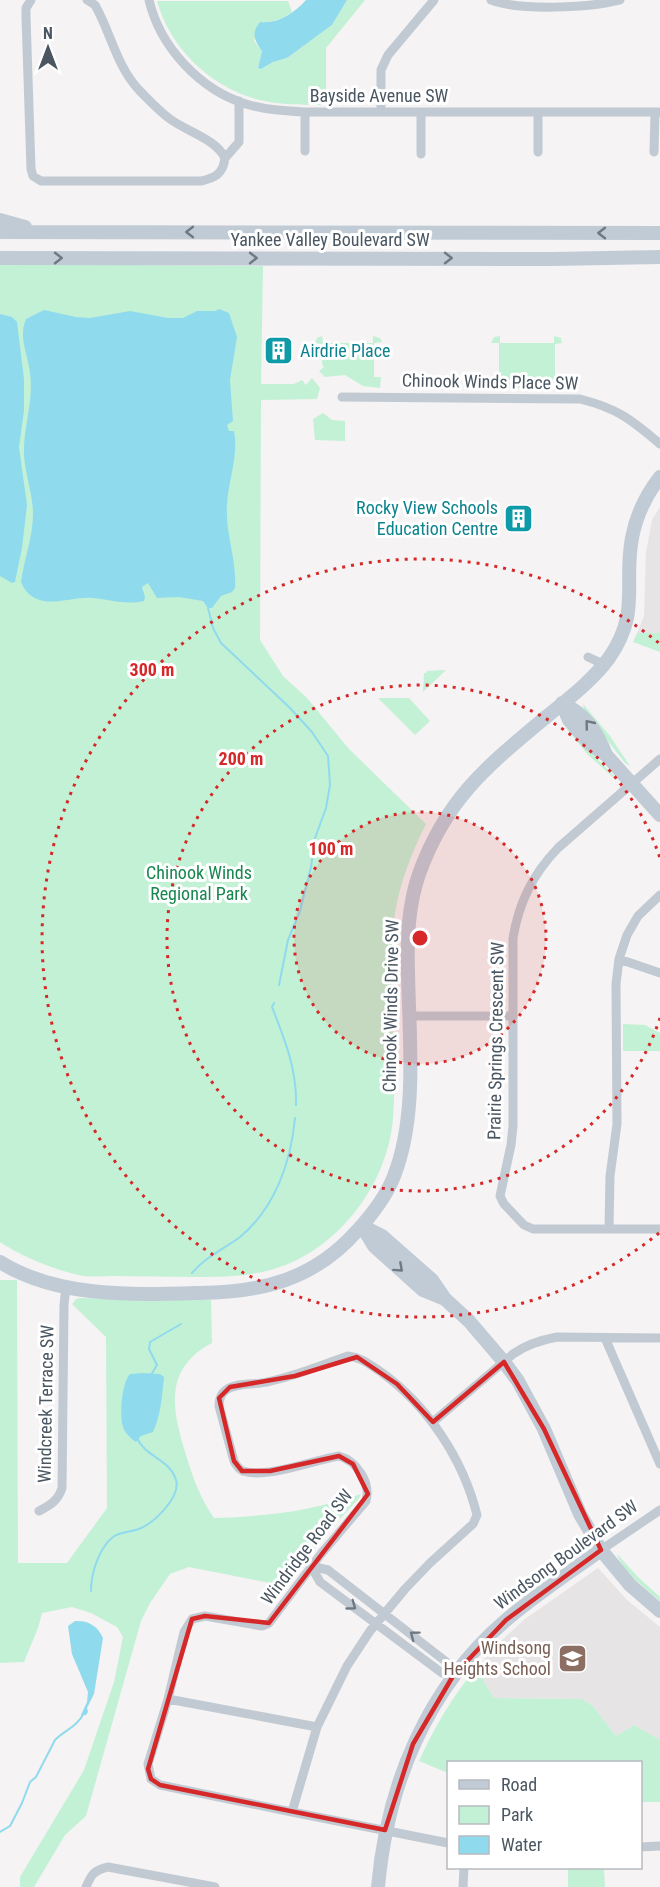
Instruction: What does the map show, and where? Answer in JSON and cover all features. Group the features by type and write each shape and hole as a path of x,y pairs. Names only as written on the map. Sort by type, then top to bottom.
{"street":[{"path":"31,0 26,8 31,169 33,176 41,181 201,181 212,178 220,173 225,158 239,142 239,101"},
{"path":"87,0 95,5 118,59 137,87 168,118 216,146 225,158"},
{"name":"Bayside Avenue SW","path":"149,0 168,43 179,58 208,85 239,101 266,109 306,112 657,112"},
{"path":"381,112 382,65 434,0"},
{"path":"491,0 513,5 564,6 593,6 620,0"},
{"path":"305,151 306,112"},
{"path":"421,112 421,154"},
{"path":"538,112 538,152"},
{"path":"654,152 657,112"},
{"path":"0,220 19,226 56,232"},
{"name":"Yankee Valley Boulevard SW","path":"0,232 660,233"},
{"name":"Yankee Valley Boulevard SW","path":"0,258 660,257"},
{"path":"616,258 660,263"},
{"name":"Chinook Winds Place SW","path":"342,397 580,399 603,405 628,417 660,444"},
{"name":"Chinook Winds Drive SW","path":"0,1262 17,1272 66,1287 128,1293 220,1293 252,1290 283,1282 306,1272 329,1257 362,1226 393,1179 400,1159 407,1119 409,1098 408,926 417,879 441,825 469,786 502,754 591,678 620,638 627,623 631,600 632,540 637,519 645,500 660,477"},
{"path":"588,657 603,664"},
{"path":"562,704 578,711 600,738 606,754 660,815"},
{"name":"Prairie Springs Crescent SW","path":"609,1228 533,1229 524,1225 501,1200 500,1191 513,1126 513,938 516,919 532,880 545,862 660,759"},
{"path":"660,895 638,916 627,935 619,959 616,984 616,1124 610,1176 609,1228 660,1228"},
{"path":"619,959 660,973"},
{"path":"408,1016 513,1016"},
{"path":"362,1226 382,1236 432,1280 445,1299 469,1321 504,1362 518,1381 544,1429 580,1514 602,1550 630,1585 660,1611"},
{"name":"Windcreek Terrace SW","path":"39,1511 53,1504 60,1496 62,1488 66,1287"},
{"path":"433,1422 521,1348 540,1340 557,1337 660,1338"},
{"path":"605,1338 660,1464"},
{"name":"Windridge Road SW","path":"292,1812 317,1727 347,1666 384,1613 430,1563 473,1524 477,1515 460,1469 433,1422 398,1384 357,1357 348,1356 295,1376 266,1383 230,1387 219,1398 219,1406 234,1461 242,1471 253,1473 270,1471 339,1456 353,1464 367,1485 366,1502 311,1566 269,1623 262,1626 205,1616 192,1619 184,1632 168,1699 148,1764 151,1779 160,1785 292,1812 447,1843"},
{"name":"Windsong Boulevard SW","path":"378,1887 381,1849 399,1779 413,1744 432,1708 453,1676 482,1642 506,1620 545,1589 660,1510"},
{"path":"311,1566 328,1570 384,1613 449,1664 453,1676"},
{"path":"311,1566 320,1582 442,1673 453,1676"},
{"path":"168,1699 317,1727"},
{"path":"642,1846 660,1846"},
{"path":"86,1887 92,1874 98,1869 108,1867 214,1887"},
{"path":"463,1887 464,1869"}],"highlighted area":[{"path":"357,1357 397,1384 433,1422 504,1362 544,1429 601,1550 506,1620 453,1676 413,1744 385,1830 160,1785 151,1779 148,1769 192,1619 205,1616 269,1623 368,1494 353,1464 339,1456 270,1471 242,1471 234,1461 219,1398 230,1387 295,1376"}],"shaded area":[{"path":"660,507 660,633 637,633 644,616 646,552 652,520"},
{"name":"Windsong Heights School","path":"598,1568 627,1600 660,1627 660,1740 634,1725 616,1736 593,1706 582,1699 494,1698 476,1668 525,1619"}],"green space":[{"path":"347,0 365,0 326,48 326,105 270,102 232,90 215,80 199,68 173,37 157,1 288,1 292,12 277,20 260,22 254,41 262,51 258,68 261,69 287,58 332,25"},
{"name":"Chinook Winds Regional Park","path":"0,264 263,266 261,384 294,384 302,380 306,385 312,378 320,388 317,399 261,400 260,640 283,676 307,698 349,749 426,824 407,867 395,913 391,963 393,1118 389,1143 381,1167 356,1211 338,1230 319,1247 297,1260 274,1269 254,1274 223,1277 84,1276 46,1265 0,1242"},
{"path":"322,336 323,343 373,343 373,336 380,338 382,342 374,343 374,377 381,377 380,388 363,386 345,375 325,377 319,371 324,367 322,344 315,343 317,338"},
{"path":"500,336 500,343 554,343 554,336 561,338 562,343 555,344 555,378 562,378 560,388 493,388 491,377 499,377 499,343 491,343 494,337"},
{"path":"323,413 332,420 345,421 345,441 315,440 313,419"},
{"path":"637,633 660,633 660,652 633,642"},
{"path":"446,670 423,692 424,673"},
{"path":"378,698 409,698 430,721 415,735"},
{"path":"583,704 610,736 630,766 625,763 584,710"},
{"path":"562,723 613,775 615,779 588,755"},
{"path":"623,1024 645,1025 660,1033 660,1051 623,1051"},
{"path":"0,1280 17,1280 18,1563 67,1563 107,1508 106,1337 72,1304 80,1298 211,1300 212,1343 196,1353 185,1365 175,1392 175,1407 191,1472 214,1518 288,1512 361,1494 319,1542 285,1586 189,1567 170,1574 141,1621 86,1816 65,1835 34,1887 20,1887 20,1877 84,1770 114,1682 123,1637 117,1627 91,1613 72,1607 42,1613 24,1662 0,1663"},
{"path":"617,1554 660,1597 660,1601 629,1573"},
{"path":"476,1668 494,1698 582,1699 593,1706 616,1736 634,1725 660,1740 660,1802 642,1802 642,1761 447,1761 447,1773 419,1761 459,1690"},
{"path":"568,1869 604,1869 605,1887 568,1887"}],"water":[{"path":"306,0 347,0 332,25 287,58 261,69 258,68 262,51 255,36 257,26 260,22 286,17"},
{"path":"219,309 229,313 237,337 230,380 233,421 227,425 229,431 234,431 235,440 227,515 235,588 232,592 221,596 212,608 208,608 203,601 179,597 157,598 148,583 142,587 144,601 137,602 86,598 50,602 32,596 21,582 32,531 33,514 24,455 31,383 23,339 26,319 44,310 90,318 130,311 168,318 183,318 197,311"},
{"path":"0,314 12,317 17,322 24,379 24,411 19,447 27,505 22,548 15,582 12,583 0,576"},
{"path":"130,1374 160,1374 164,1377 162,1398 153,1432 141,1436 136,1442 123,1427 122,1399"},
{"path":"75,1621 92,1625 103,1638 94,1694 86,1715 81,1715 87,1702 88,1692 72,1654 68,1626"}],"waterway":[{"path":"208,608 213,628 221,643 289,707 312,732 328,756 330,785 326,808 315,838 311,867 300,911 288,940 279,985"},
{"path":"274,1003 272,1007 286,1043 292,1067 296,1105"},
{"path":"192,1273 240,1237 263,1212 272,1198 285,1167 295,1118"},
{"path":"151,1375 157,1365 149,1349 150,1342 181,1324"},
{"path":"91,1591 97,1561 108,1542 116,1535 139,1529 152,1521 165,1509 174,1494 176,1480 173,1473 163,1462 146,1450 137,1438"},
{"path":"0,1832 10,1826 30,1782 36,1777 55,1740 74,1725 84,1713"}],"place":[{"name":"Airdrie Place","path":"279,351"},
{"name":"Rocky View Schools Education Centre","path":"519,518"},
{"name":"Windsong Heights School","path":"572,1658"}]}
